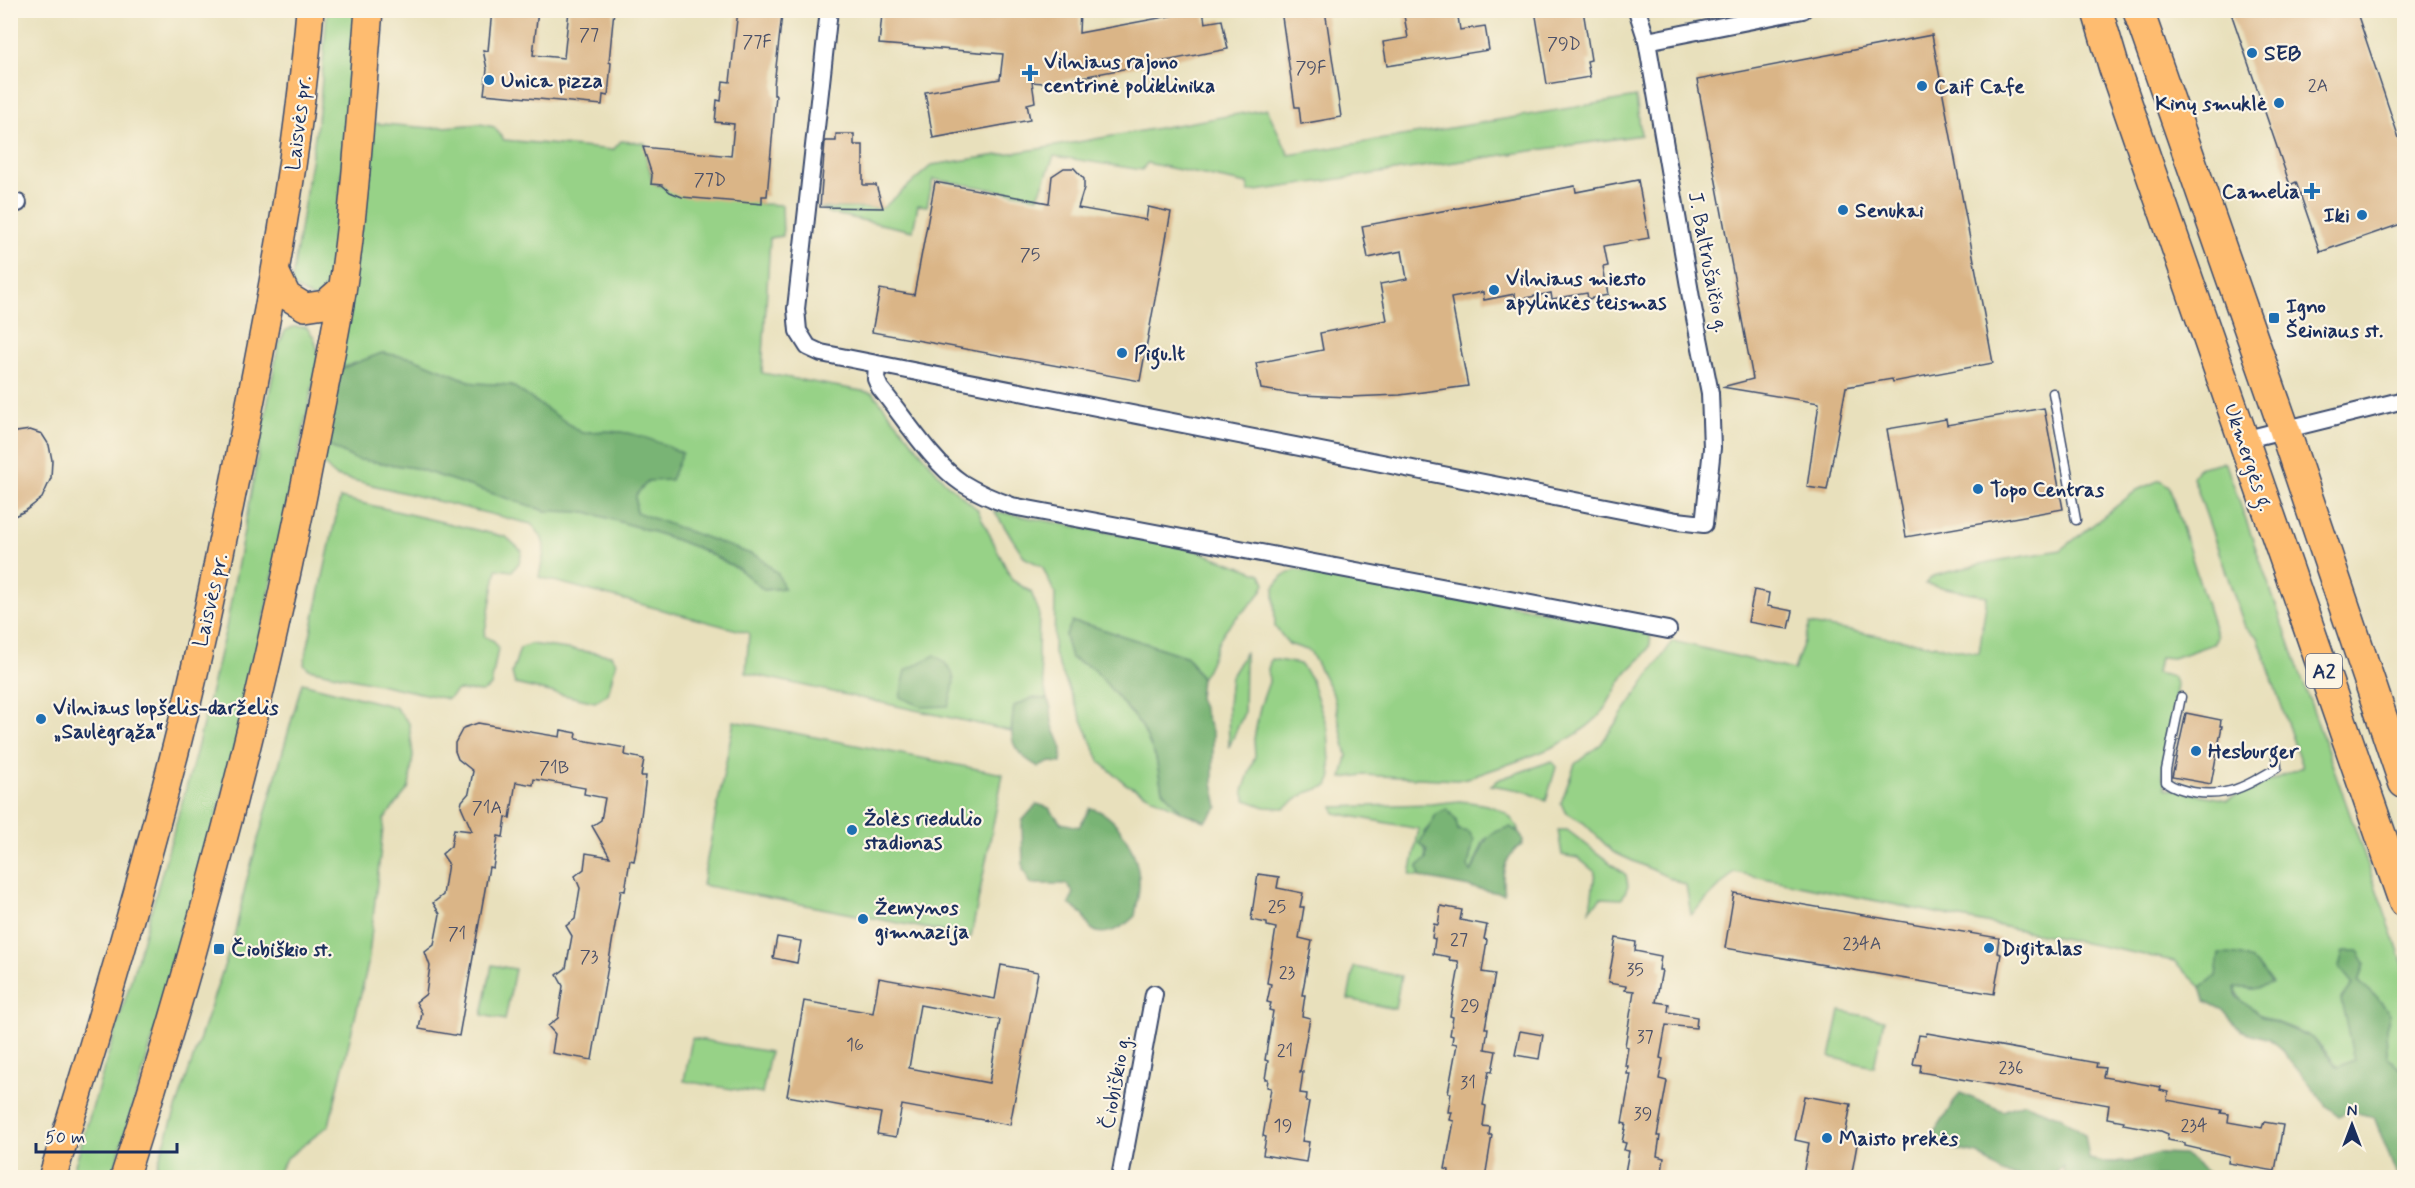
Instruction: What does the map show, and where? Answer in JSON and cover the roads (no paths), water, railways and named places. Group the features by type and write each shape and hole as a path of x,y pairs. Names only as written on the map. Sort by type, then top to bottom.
{"highway":[{"name":"Ukmergės g.","path":"2097,10 2114,67 2404,902"},
{"name":"Ukmergės g.","path":"2138,10 2285,431 2404,783"}],"main road":[{"name":"Laisvės pr.","path":"52,1178 100,1028 177,744 216,576 276,273 303,93 310,10"},
{"path":"124,1178 166,1047 243,765 287,575 342,289 355,177 369,10"},
{"path":"276,273 287,296 304,307 314,308 325,304 342,289"},
{"path":"264,334 283,320 291,317 301,318 319,328 332,349"}],"street":[{"path":"829,10 796,309 798,331 808,347 821,353 877,365 876,379 880,388 941,464 960,482 983,495 1012,506 1668,630"},
{"name":"J. Baltrušaičio g.","path":"877,365 1677,521 1704,524 1712,448 1710,393 1647,41 1637,10"},
{"path":"1647,41 1803,10"},
{"path":"2243,440 2404,400"},
{"name":"Čiobiškio g.","path":"1120,1178 1154,994"}],"lane":[{"path":"2053,393 2076,520"},
{"path":"2181,697 2166,770 2166,782 2175,789 2226,792 2277,768 2276,754"}],"place":[{"name":"SEB","path":"2252,53"},
{"name":"Vilniaus rajono centrinė poliklinika","path":"1030,73"},
{"name":"Unica pizza","path":"489,80"},
{"name":"Caif Cafe","path":"1922,86"},
{"name":"Kinų smuklė","path":"2279,103"},
{"name":"Camelia","path":"2312,191"},
{"name":"Senukai","path":"1843,210"},
{"name":"Iki","path":"2362,215"},
{"name":"Vilniaus miesto apylinkės teismas","path":"1494,290"},
{"name":"Igno Šeiniaus st.","path":"2274,318"},
{"name":"Pigu.lt","path":"1122,353"},
{"name":"Topo Centras","path":"1978,489"},
{"name":"Vilniaus lopšelis-darželis „Saulėgrąža“","path":"41,719"},
{"name":"Hesburger","path":"2196,751"},
{"name":"Žolės riedulio stadionas","path":"852,830"},
{"name":"Žemynos gimnazija","path":"863,919"},
{"name":"Digitalas","path":"1989,948"},
{"name":"Čiobiškio st.","path":"219,949"},
{"name":"Maisto prekės","path":"1827,1138"}]}
